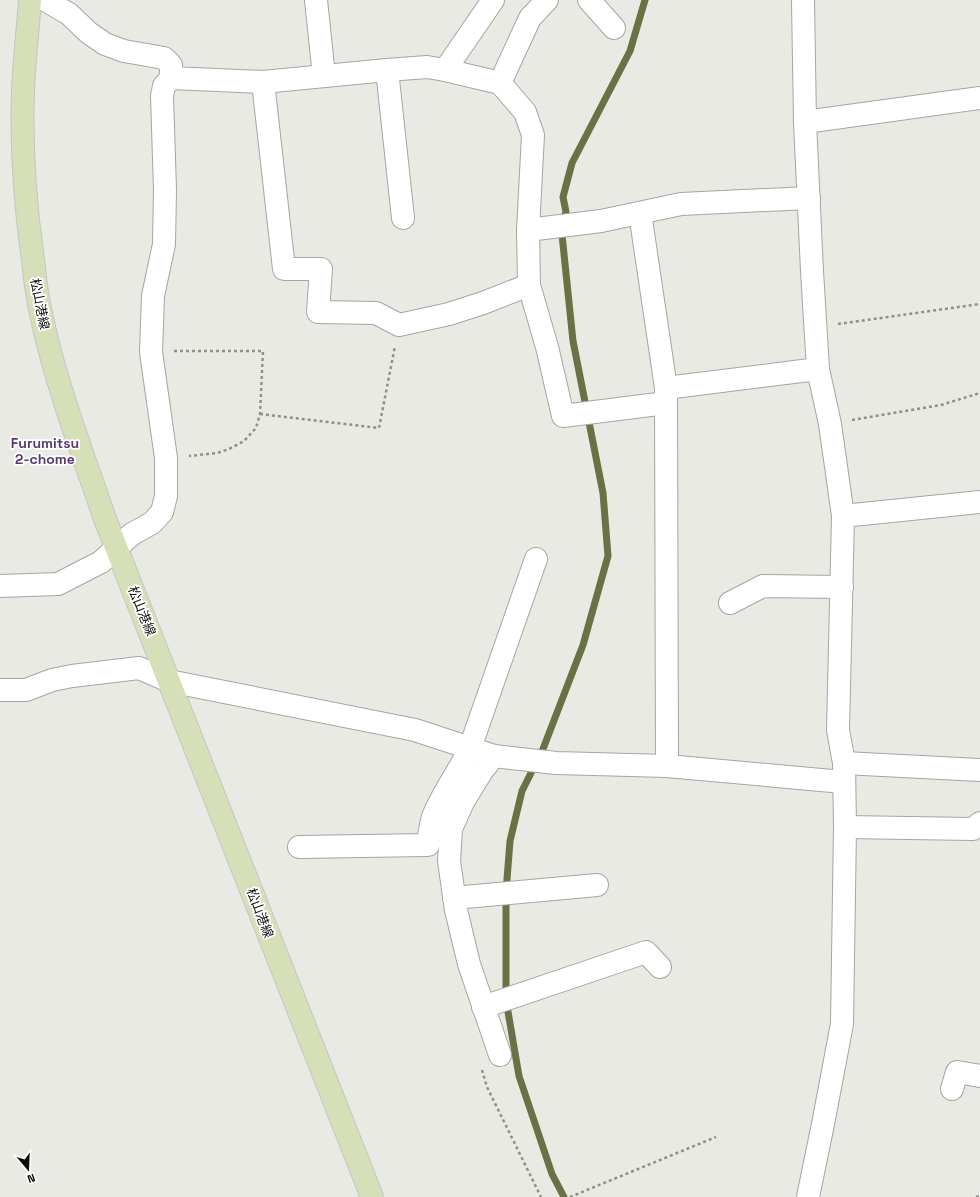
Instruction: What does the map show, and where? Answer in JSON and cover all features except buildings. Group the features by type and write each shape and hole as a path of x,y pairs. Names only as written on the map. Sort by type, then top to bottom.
{"main road":[{"name":"松山港線","path":"30,0 23,90 23,160 28,225 42,322 68,414 116,547 372,1197"}],"street":[{"path":"0,586 58,584 101,562 116,547 134,533 152,523 162,512 166,496 166,458 151,352 153,296 164,244 165,190 162,96 164,86 171,78 171,65 164,58 124,52 105,44 89,33 69,14 45,0"},
{"path":"316,0 324,76"},
{"path":"445,70 493,0"},
{"path":"500,83 530,18 547,0"},
{"path":"589,0 614,28"},
{"path":"803,0 805,122 818,369 830,424 843,516 838,730 844,773 845,827 842,1024 808,1197"},
{"path":"171,78 263,82 427,67 500,83 525,112 533,135 528,230 529,285 548,347 563,416 818,369"},
{"path":"387,70 403,218"},
{"path":"263,82 284,269 321,269 318,312 376,314 399,324 449,314 484,303 529,285"},
{"path":"805,122 980,98"},
{"path":"528,230 601,221 681,204 809,198"},
{"path":"640,213 666,396 667,766"},
{"path":"843,516 980,502"},
{"path":"299,847 428,845 433,818 442,798 462,765 470,748 536,559"},
{"path":"730,603 763,586 842,586"},
{"path":"0,690 26,690 52,680 72,676 140,668 169,680 222,692 414,730 494,756 556,762 844,773 980,770"},
{"path":"494,756 482,771 463,802 451,829 449,861 454,898 469,964 500,1055"},
{"path":"845,827 973,829 980,823"},
{"path":"454,898 597,885"},
{"path":"483,1007 646,952 660,967"},
{"path":"952,1089 957,1072 980,1076"}],"path":[{"path":"815,328 980,304"},
{"path":"260,414 379,428 399,324"},
{"path":"151,352 263,351 260,414 256,428 244,441 230,449 217,453 166,458"},
{"path":"830,424 941,405 980,394"},
{"path":"570,1197 716,1137"},
{"path":"976,1197 980,1196"}],"waterway":[{"path":"564,1197 552,1174 519,1076 506,1000 506,896 508,893 506,892 510,841 522,791 543,749 583,645 608,556 603,493 573,341 561,225 566,212 563,197 572,163 630,51 645,0"}],"district":[{"name":"Furumitsu 2-chome","path":"45,452"}]}
